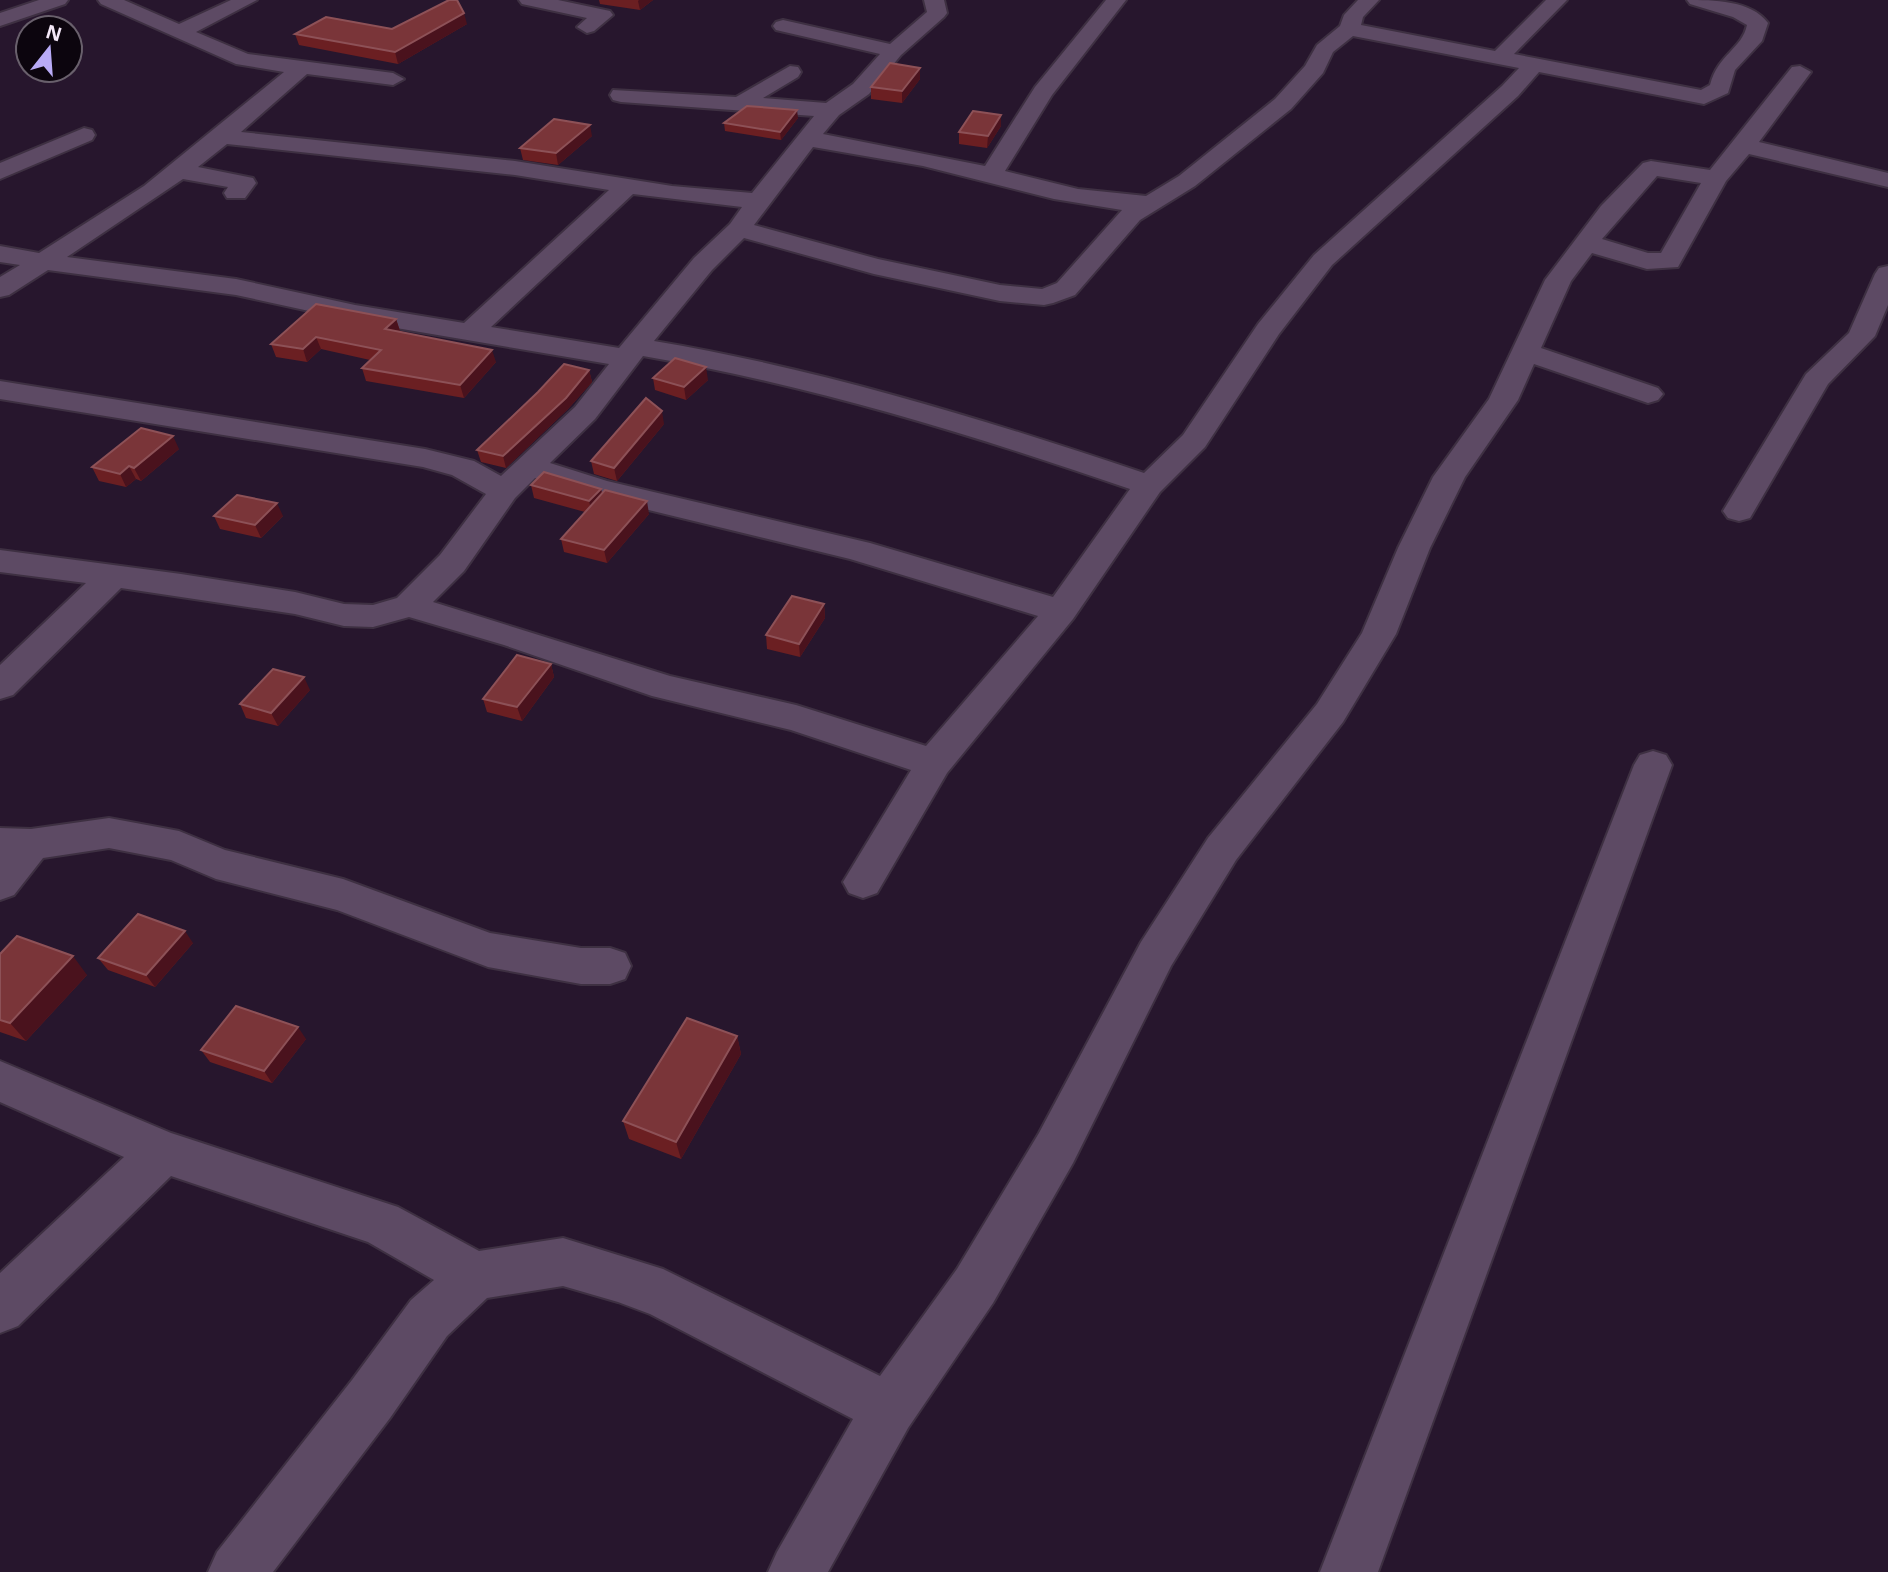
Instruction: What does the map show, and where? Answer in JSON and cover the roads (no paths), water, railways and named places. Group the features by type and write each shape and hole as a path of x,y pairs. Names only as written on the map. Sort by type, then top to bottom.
{"street":[{"path":"0,20 58,0"},
{"path":"108,0 181,31 226,54 300,69 393,79"},
{"path":"181,31 247,0"},
{"path":"0,561 115,575 295,603 344,615 373,616 409,606 452,564 504,491 585,413 703,264 738,229 757,201 831,110 860,89 894,51 937,13 934,0"},
{"path":"991,175 1043,92 1116,0"},
{"path":"738,229 923,277 1044,297 1066,289 1131,215 1187,181 1283,104 1315,68 1324,49 1349,29 1354,15 1369,0"},
{"path":"1501,56 1557,0"},
{"path":"1349,29 1501,56 1533,65 1693,96 1713,94 1720,88 1725,68 1755,37 1758,23 1740,13 1697,0"},
{"path":"539,1 603,15 587,27"},
{"path":"783,26 894,51"},
{"path":"863,882 934,763 1061,611 1149,485 1194,441 1268,330 1323,260 1510,91 1533,65"},
{"path":"0,289 153,191 222,137 300,69"},
{"path":"741,103 790,72"},
{"path":"1586,243 1647,261 1669,261 1716,178 1800,72"},
{"path":"1720,88 1778,101"},
{"path":"621,95 831,110"},
{"path":"0,172 84,135"},
{"path":"222,137 515,168 628,186 757,201"},
{"path":"808,139 991,175 1076,195 1124,204 1149,203"},
{"path":"1744,146 1888,180"},
{"path":"797,1572 889,1409 975,1286 1009,1229 1056,1148 1156,954 1214,861 1330,713 1379,634 1414,548 1448,477 1503,400 1558,279 1610,211 1651,168 1716,178"},
{"path":"178,171 245,184 236,193"},
{"path":"469,333 628,186"},
{"path":"0,254 236,287 469,333 743,364 849,391 1004,436 1149,485"},
{"path":"1739,511 1816,380 1861,336 1888,274"},
{"path":"1525,352 1648,394"},
{"path":"0,390 425,458 463,468 504,491"},
{"path":"530,467 598,488 858,550 1061,611"},
{"path":"0,686 115,575"},
{"path":"409,606 516,637 665,687 796,718 934,763"},
{"path":"1349,1572 1653,765"},
{"path":"0,884 15,843 109,833 180,846 216,863 343,895 488,950 581,966 610,966"},
{"path":"0,1082 163,1152 381,1223 475,1276"},
{"path":"0,1308 163,1152"},
{"path":"237,1572 371,1399 429,1318 475,1276 563,1262 618,1278 663,1294 889,1409"}]}
